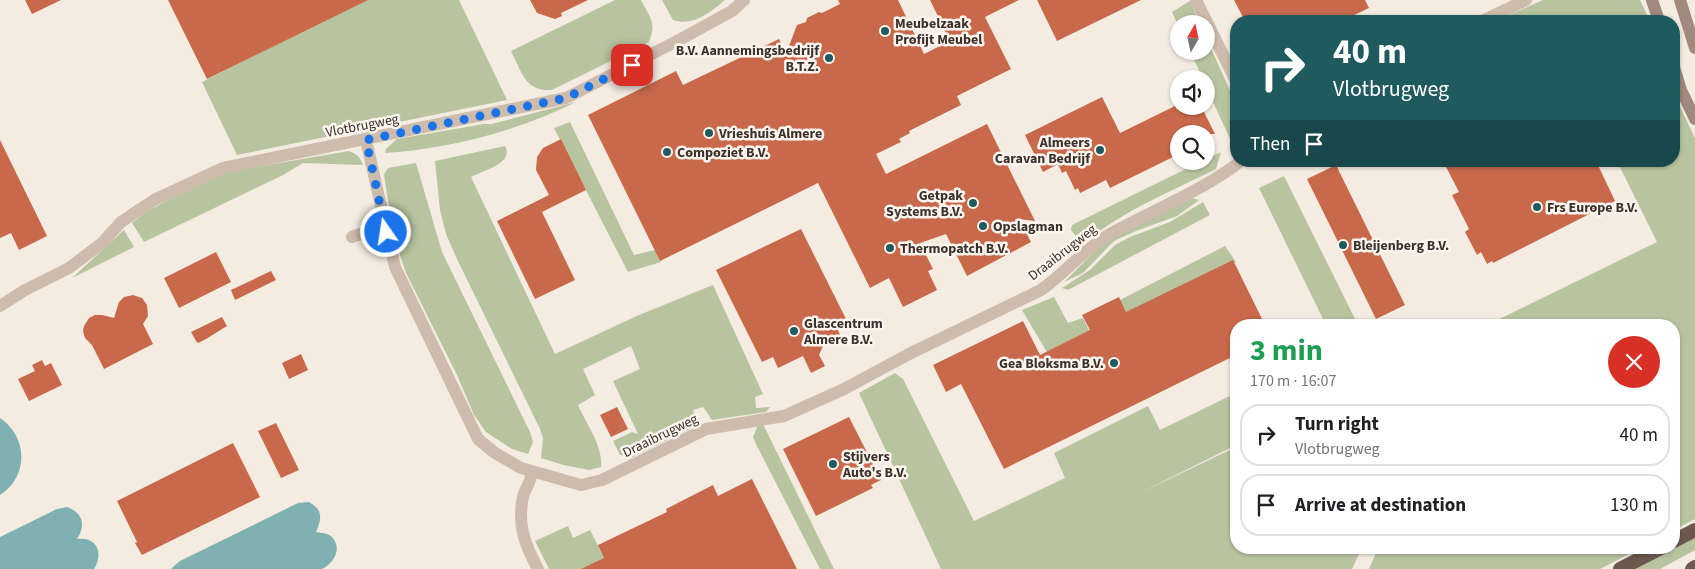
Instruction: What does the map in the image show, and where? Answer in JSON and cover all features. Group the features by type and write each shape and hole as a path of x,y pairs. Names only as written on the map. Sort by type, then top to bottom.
{"highway":[{"path":"1680,538 1695,530"},
{"path":"1620,569 1649,554"}],"main road":[{"path":"1652,0 1657,15"},
{"path":"1680,0 1695,48"},
{"path":"1680,87 1695,119"}],"street":[{"name":"Vlotbrugweg","path":"0,306 25,290 69,268 102,243 122,222 154,200 223,168 566,98 732,11 744,0"},
{"path":"1196,0 1230,69"},
{"path":"1495,15 1526,0"},
{"name":"Draaibrugweg","path":"366,140 395,267 478,439 495,453 521,468 582,485 602,480 706,428 784,416 844,389 910,353 1041,290 1054,282 1083,254 1108,236 1207,183 1232,167"},
{"path":"352,237 371,230 386,232"},
{"path":"532,471 532,476 523,496 520,524 529,552 538,569"}],"green space":[{"path":"365,0 459,0 507,100 237,155 202,82"},
{"path":"615,0 641,0 650,16 652,25 649,42 552,90 543,90 530,84 511,51"},
{"path":"662,0 725,0 695,20 680,22 673,20"},
{"path":"1543,0 1640,0 1647,15 1509,15"},
{"path":"1190,1 1196,15 1173,15 1172,12"},
{"path":"1215,57 1230,91 1230,139 1215,106 1215,70 1199,70 1194,60 1215,60"},
{"path":"576,102 531,122 483,137 410,151 385,153 386,149 397,139 492,124"},
{"path":"1680,107 1695,138 1695,519 1680,527 1680,319 1499,319 1657,242 1620,167 1680,167"},
{"path":"570,122 634,255 655,250 661,262 628,272 554,128"},
{"path":"505,146 507,152 502,162 471,177 555,354 639,315 713,285 763,394 755,397 756,408 770,407 766,412 712,420 703,407 693,410 696,420 694,427 633,457 620,455 613,441 632,432 638,434 613,381 640,369 631,346 583,369 595,395 578,405 597,443 601,467 589,470 541,458 543,438 540,429 457,259 446,234 440,210 435,161"},
{"path":"349,151 358,156 363,165 303,163 283,175 144,242 132,223 146,212 168,200 223,174"},
{"path":"1221,152 1215,169 1215,155"},
{"path":"416,163 442,252 530,432 533,442 528,454 512,449 486,432 474,415 457,375 406,273 398,249 384,174 388,168"},
{"path":"1184,170 1214,170 1133,210 1088,240 1076,236 1071,230 1072,225"},
{"path":"1284,176 1355,319 1323,319 1259,188"},
{"path":"1188,197 1199,200 1177,216 1114,241 1083,273 1064,282 1102,244"},
{"path":"1203,202 1210,215 1068,290 1062,288 1090,270 1115,245 1130,237 1170,222"},
{"path":"124,230 134,247 72,278"},
{"path":"1225,246 1236,262 1128,316 1120,300"},
{"path":"1054,297 1068,323 1083,318 1090,332 1048,354 1022,310"},
{"path":"895,373 903,379 974,521 1065,478 1054,453 1148,406 1160,430 1230,396 1230,448 1136,495 1230,450 1230,554 1359,554 1352,569 941,569 859,393"},
{"path":"762,422 834,569 820,569 756,444 753,437 758,425"},
{"path":"568,526 573,538 590,530 610,569 549,569 535,541"},
{"path":"1695,538 1695,550 1660,569 1635,569 1664,554 1680,554 1680,546"},
{"path":"1375,554 1629,554 1600,569 1369,569"}],"water":[{"path":"0,418 16,435 21,457 16,478 0,495"},
{"path":"309,502 317,508 320,515 316,532 325,533 332,537 337,546 333,560 322,569 171,569 180,561 298,503"},
{"path":"67,507 80,516 82,524 77,539 90,540 97,547 98,557 94,569 0,569 0,537 57,509"}],"building":[{"path":"25,0 61,0 32,14"},
{"path":"168,0 368,0 207,79"},
{"path":"530,0 588,0 561,13 562,16 555,19 537,13"},
{"path":"838,0 898,0 924,54 950,41 930,0 1019,0 985,17 1011,69 957,96 961,105 909,131 910,133 899,139 901,142 876,154 886,174 987,124 1035,221 1019,219 1031,242 967,276 946,234 920,243 933,269 928,271 937,290 903,307 889,278 870,288 818,183 660,261 588,115 676,71 683,85 779,39 786,54 797,25 806,22 807,18 819,12 822,13 840,4"},
{"path":"1037,0 1141,0 1057,41"},
{"path":"1234,0 1365,0 1369,8 1354,15 1242,15"},
{"path":"1102,97 1120,133 1170,108 1170,115 1206,115 1210,125 1170,125 1170,158 1110,188 1106,180 1080,193 1078,188 1075,190 1066,171 1062,173 1058,164 1043,172 1025,135"},
{"path":"561,139 586,190 542,212 575,280 535,299 497,221 549,195 536,170 537,157 543,148"},
{"path":"0,140 47,236 19,250 11,233 0,238"},
{"path":"1332,167 1337,167 1405,305 1376,319 1307,179"},
{"path":"1446,167 1599,167 1615,201 1493,263 1492,261 1487,264 1481,252 1477,255 1465,232 1469,229 1452,195 1459,192"},
{"path":"801,229 847,321 836,326 841,337 823,346 819,355 825,366 811,373 803,356 778,368 773,357 762,362 716,270"},
{"path":"216,252 231,282 179,308 164,278"},
{"path":"1233,260 1262,319 1230,319 1230,358 1004,469 961,384 946,392 933,365 1023,321 1040,355 1090,330 1082,315 1119,297 1126,312"},
{"path":"271,271 276,280 235,300 231,290"},
{"path":"133,295 142,298 147,305 148,316 143,324 153,344 104,369 92,345 85,338 84,326 89,318 95,315 114,318 119,302 124,297"},
{"path":"222,317 227,326 198,343 196,341 191,332"},
{"path":"301,354 308,370 289,379 282,363"},
{"path":"42,360 45,366 51,363 62,385 29,401 18,379 35,371 32,365"},
{"path":"617,407 628,429 611,437 600,415"},
{"path":"849,417 881,480 871,485 873,488 816,516 783,449"},
{"path":"276,423 299,470 281,478 258,431"},
{"path":"233,443 260,497 142,555 117,501"},
{"path":"752,479 797,569 581,569 604,558 598,545 667,512 666,509 713,485 718,496"}],"place":[{"name":"Meubelzaak Profijt Meubel","path":"885,31"},
{"name":"B.V. Aannemingsbedrijf B.T.Z.","path":"829,58"},
{"name":"Vrieshuis Almere","path":"709,133"},
{"name":"Almeers Caravan Bedrijf","path":"1100,150"},
{"name":"Compoziet B.V.","path":"667,152"},
{"name":"Getpak Systems B.V.","path":"973,203"},
{"name":"Frs Europe B.V.","path":"1537,207"},
{"name":"Opslagman","path":"983,226"},
{"name":"Bleijenberg B.V.","path":"1343,245"},
{"name":"Thermopatch B.V.","path":"890,248"},
{"name":"Glascentrum Almere B.V.","path":"794,331"},
{"name":"Gea Bloksma B.V.","path":"1114,363"},
{"name":"Stijvers Auto's B.V.","path":"833,464"}],"route":[{"path":"386,232 366,140 566,98 632,65"}]}
